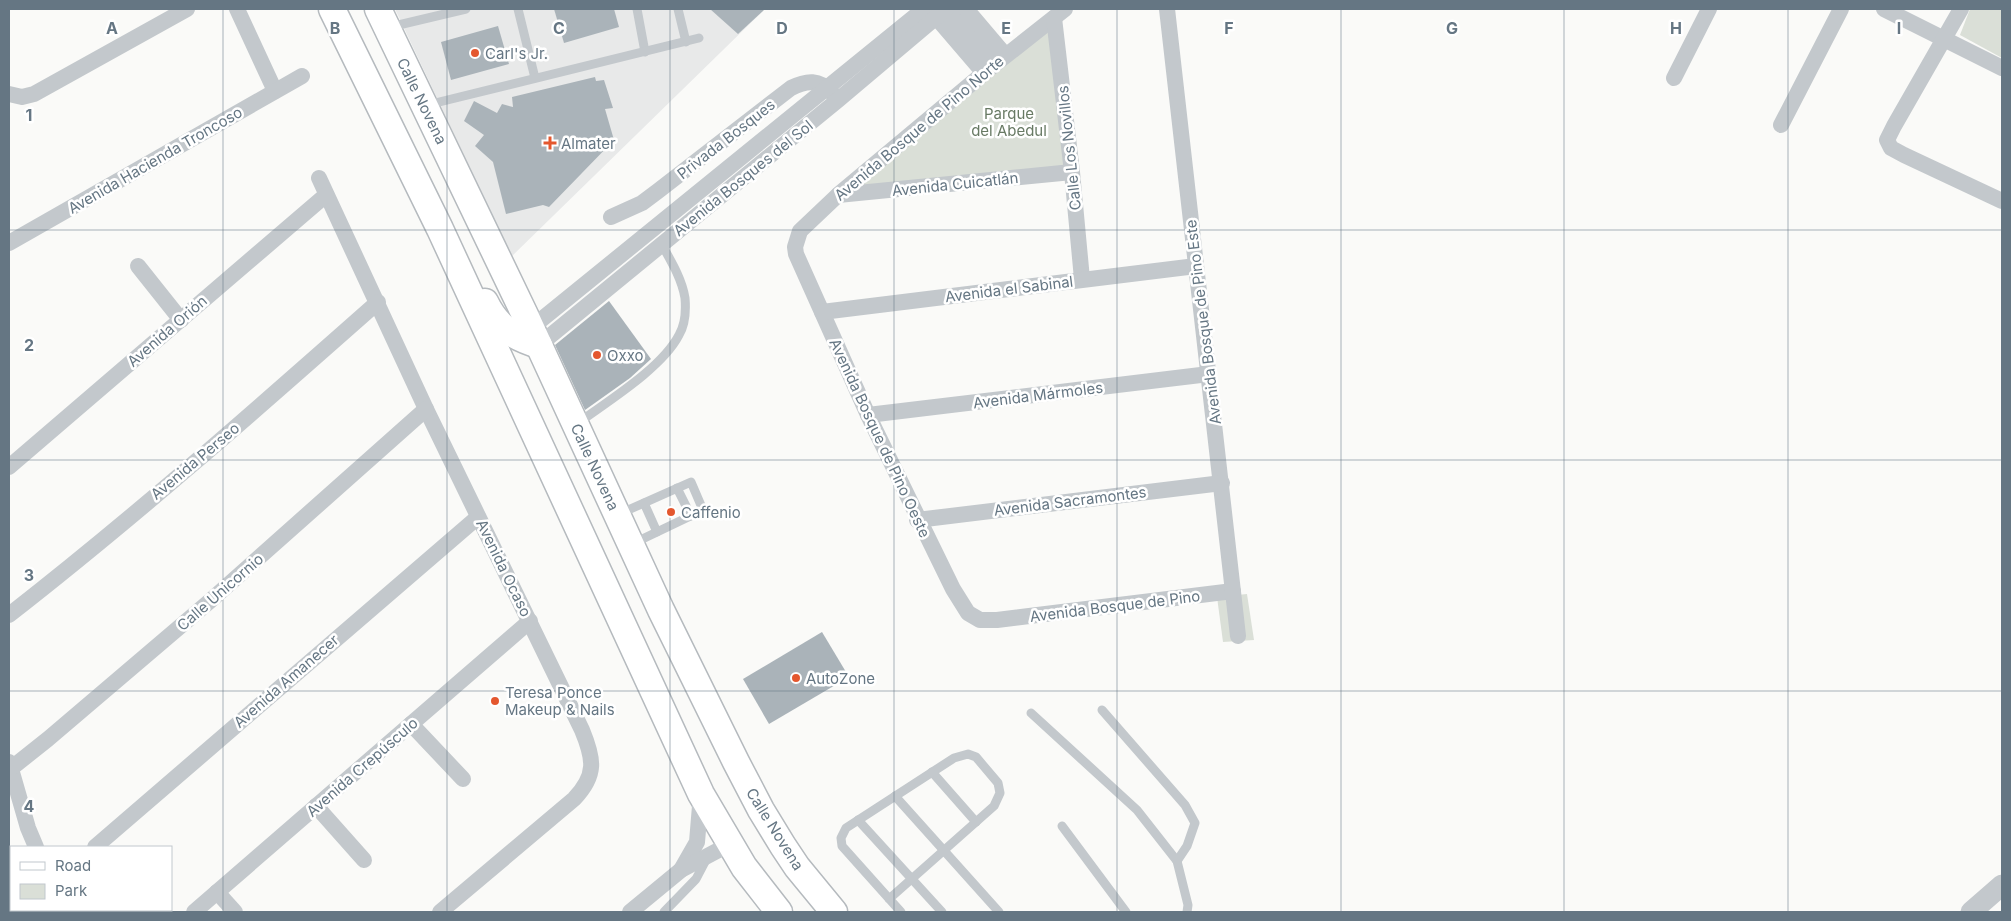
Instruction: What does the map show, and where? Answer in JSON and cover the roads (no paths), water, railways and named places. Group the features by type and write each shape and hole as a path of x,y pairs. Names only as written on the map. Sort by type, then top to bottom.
{"main road":[{"path":"332,9 440,229 701,794 719,850 779,912"},
{"name":"Calle Novena","path":"383,18 535,337 661,610 761,810 797,867 834,912"},
{"path":"440,229 460,254 490,312 514,336 535,337"}],"street":[{"path":"9,94 22,97 34,94 187,9"},
{"path":"237,9 275,91"},
{"path":"966,9 995,64"},
{"name":"Avenida Bosque de Pino Este","path":"1167,9 1238,636"},
{"path":"1674,78 1709,9"},
{"path":"1781,125 1841,9"},
{"path":"1884,9 2002,68"},
{"path":"1961,9 1887,140 1891,148 1904,155 2002,201"},
{"path":"936,10 995,64"},
{"name":"Avenida Bosques del Sol","path":"535,337 827,87 936,10"},
{"name":"Avenida Bosques del Sol","path":"535,337 662,245 838,100 936,10"},
{"name":"Avenida Bosque de Pino Norte","path":"800,231 838,196 995,64 1060,13"},
{"name":"Calle Los Novillos","path":"1060,13 1082,279"},
{"name":"Avenida Hacienda Troncoso","path":"9,243 302,76"},
{"name":"Privada Bosques","path":"611,217 642,203 791,88 806,81 817,82 827,87"},
{"path":"827,87 838,100"},
{"name":"Avenida Cuicatlán","path":"838,196 1072,172"},
{"name":"Avenida Ocaso","path":"319,178 426,409 582,730 592,762 591,773 582,791 443,911"},
{"name":"Avenida Orión","path":"9,467 326,195"},
{"name":"Avenida Bosque de Pino Oeste","path":"800,231 796,238 796,254 917,520 961,605 968,613 980,620 996,620"},
{"path":"138,266 181,320"},
{"name":"Avenida el Sabinal","path":"822,312 1196,266"},
{"name":"Avenida Perseo","path":"9,615 172,481 378,302"},
{"name":"Avenida Mármoles","path":"868,415 1209,374"},
{"name":"Calle Unicornio","path":"9,767 48,739 210,601 426,409"},
{"name":"Avenida Sacramontes","path":"917,520 1222,483"},
{"name":"Avenida Amanecer","path":"96,846 478,517"},
{"name":"Avenida Bosque de Pino","path":"996,620 1233,591"},
{"name":"Avenida Crepúsculo","path":"194,912 530,621"},
{"path":"411,724 463,779"},
{"path":"9,767 36,846"},
{"path":"681,870 697,842 701,794"},
{"path":"316,806 364,860"},
{"path":"630,912 681,870 719,850"},
{"path":"1971,912 2002,885"},
{"path":"217,892 235,912"}],"lane":[{"path":"383,18 466,9"},
{"path":"518,9 535,78"},
{"path":"637,9 645,52"},
{"path":"678,9 686,42"},
{"path":"425,106 699,38"},
{"path":"576,425 655,364 679,336 684,321 684,297 678,275 662,245"},
{"path":"618,515 691,482 703,510 631,544"},
{"path":"677,488 690,516"},
{"path":"644,503 657,532"},
{"path":"1102,710 1185,805 1194,823 1187,846 1177,861"},
{"path":"1031,713 1137,810 1177,861 1188,905 1187,912"},
{"path":"889,899 994,806 1000,793 998,783 976,757 968,754 954,758 846,828 841,838 842,846 889,899 901,912"},
{"path":"932,772 976,822"},
{"path":"895,796 999,912"},
{"path":"858,820 942,912"},
{"path":"1062,826 1126,912"},
{"path":"664,912 696,879 719,850"}],"place":[{"name":"Carl's Jr.","path":"475,53"},
{"name":"Almater","path":"550,143"},
{"name":"Oxxo","path":"597,355"},
{"name":"Caffenio","path":"671,512"},
{"name":"AutoZone","path":"796,678"},
{"name":"Teresa Ponce Makeup & Nails","path":"495,701"}],"park label":[{"name":"Parque del Abedul","path":"1009,122"}]}
